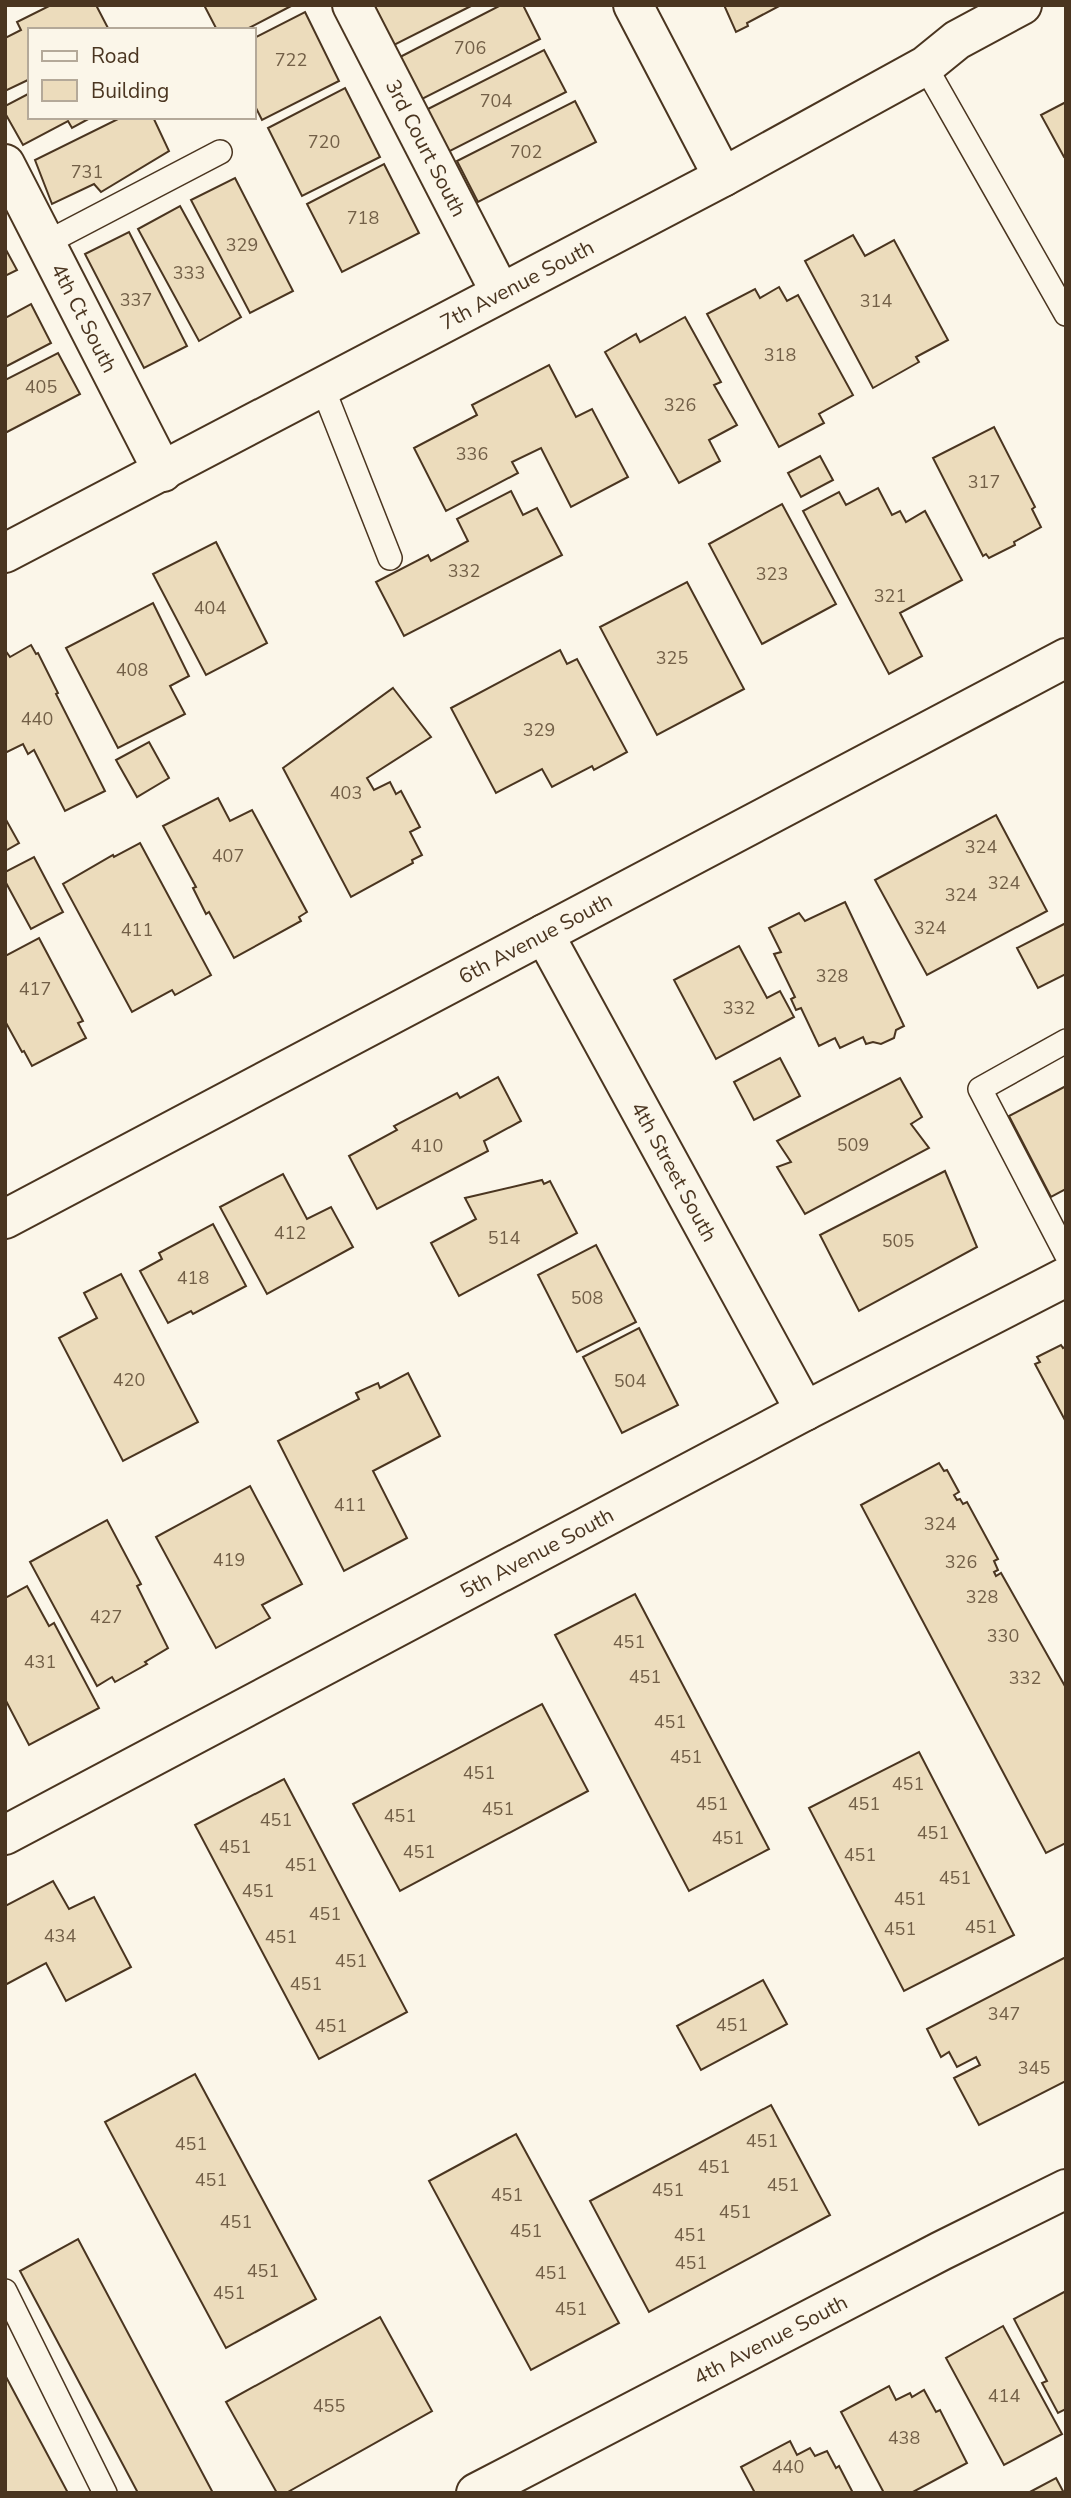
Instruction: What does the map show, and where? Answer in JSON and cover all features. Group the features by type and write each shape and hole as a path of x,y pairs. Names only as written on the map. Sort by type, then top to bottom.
{"street":[{"name":"3rd Court South","path":"352,5 500,292"},
{"path":"633,5 723,177"},
{"name":"7th Avenue South","path":"5,553 723,177 925,66 957,40 1022,5"},
{"name":"4th Ct South","path":"5,164 163,472"},
{"name":"6th Avenue South","path":"5,1219 1066,658"},
{"name":"4th Street South","path":"544,934 805,1411"},
{"name":"5th Avenue South","path":"7,1835 805,1411 1066,1277"},
{"name":"4th Avenue South","path":"476,2493 941,2251 1066,2189"}],"lane":[{"path":"925,66 1066,314"},
{"path":"46,243 220,152"},
{"path":"322,386 390,558"},
{"path":"1066,1041 980,1089 1066,1254"},
{"path":"5,2291 105,2493"}],"building":[{"path":"51,5 96,5 108,28 28,28 28,80 5,91 5,38 21,30 17,22"},
{"path":"204,5 293,5 249,28 216,28"},
{"path":"374,5 473,5 394,45"},
{"path":"501,5 523,5 540,39 422,99 400,57"},
{"path":"724,5 781,5 736,32"},
{"path":"305,12 339,81 262,120 256,108 256,37"},
{"path":"544,50 566,92 448,152 426,110"},
{"path":"345,88 380,157 302,196 268,128"},
{"path":"28,94 28,119 88,119 72,128 68,121 23,145 5,113 5,106"},
{"path":"575,101 596,142 478,202 457,161"},
{"path":"1066,102 1066,156 1064,157 1041,115"},
{"path":"118,119 154,119 169,151 101,192 94,184 52,204 35,160"},
{"path":"384,164 419,233 342,272 307,204"},
{"path":"235,178 293,291 250,313 191,200"},
{"path":"180,206 241,317 199,341 138,229"},
{"path":"129,232 187,346 144,368 85,254"},
{"path":"853,235 865,256 894,240 948,340 916,357 919,362 873,388 805,261"},
{"path":"5,248 17,270 5,276"},
{"path":"779,287 787,301 798,295 853,395 819,414 824,423 779,447 707,314 755,289 760,298"},
{"path":"31,304 51,343 5,367 5,318"},
{"path":"685,317 721,382 714,385 737,425 709,440 720,461 679,483 605,352 636,334 640,342"},
{"path":"58,353 80,394 5,433 5,380"},
{"path":"549,365 576,417 592,409 628,477 571,507 541,448 512,462 518,473 446,511 414,448 477,415 472,405"},
{"path":"994,427 1035,507 1032,509 1041,527 1014,542 1015,545 989,558 986,554 983,556 933,458"},
{"path":"820,456 833,480 801,497 788,473"},
{"path":"878,488 892,515 900,511 906,522 925,511 962,580 900,613 922,656 889,674 803,511 839,492 846,505"},
{"path":"511,491 523,515 537,508 562,555 404,636 376,582 428,555 431,561 468,541 457,519"},
{"path":"782,504 836,604 762,644 709,544"},
{"path":"216,542 267,643 206,675 153,574"},
{"path":"687,582 744,689 657,735 600,627"},
{"path":"153,603 189,676 170,686 185,714 118,748 66,648"},
{"path":"31,645 36,654 38,653 105,791 65,811 34,750 28,754 23,744 7,752 5,749 5,650 10,657"},
{"path":"560,650 567,664 577,659 627,752 594,770 592,766 552,787 542,769 496,793 451,708"},
{"path":"393,688 431,737 367,778 374,790 390,782 396,794 401,791 420,827 410,832 422,855 412,860 413,863 351,897 283,768"},
{"path":"149,742 169,778 137,797 116,760"},
{"path":"218,798 230,821 252,810 307,912 299,917 301,921 234,958 209,912 206,914 193,888 196,887 163,826"},
{"path":"996,815 1047,911 927,975 875,880"},
{"path":"5,818 19,843 5,851"},
{"path":"140,843 211,975 175,995 172,990 132,1012 63,884"},
{"path":"34,857 63,912 31,929 5,881 5,872"},
{"path":"845,902 904,1026 896,1030 894,1038 881,1044 866,1044 863,1037 840,1048 835,1038 819,1046 801,1008 796,1010 791,999 795,997 774,954 781,952 769,928 799,913 805,921"},
{"path":"1066,923 1066,974 1038,988 1017,948"},
{"path":"39,938 83,1021 78,1023 86,1038 32,1066 5,1021 5,956"},
{"path":"739,946 767,998 780,991 794,1017 716,1059 674,980"},
{"path":"780,1058 800,1096 754,1120 734,1082"},
{"path":"498,1077 521,1121 484,1141 488,1151 377,1209 349,1156 397,1130 394,1126 457,1093 460,1098"},
{"path":"900,1078 922,1117 911,1124 929,1148 805,1214 777,1167 791,1162 777,1141"},
{"path":"1066,1086 1066,1189 1051,1197 1009,1116"},
{"path":"945,1171 977,1247 859,1311 820,1235"},
{"path":"283,1174 307,1219 331,1207 353,1247 267,1294 220,1207"},
{"path":"542,1180 544,1184 550,1181 577,1233 459,1296 431,1243 476,1219 465,1198"},
{"path":"213,1224 246,1286 193,1314 191,1311 168,1323 140,1271 162,1259 159,1253"},
{"path":"596,1245 636,1322 577,1352 538,1275"},
{"path":"121,1274 198,1422 123,1461 59,1338 97,1318 84,1293"},
{"path":"639,1328 678,1405 622,1433 583,1357"},
{"path":"1061,1345 1063,1348 1066,1346 1066,1422 1035,1364 1040,1362 1037,1357"},
{"path":"408,1373 440,1436 373,1471 407,1538 344,1571 278,1441 359,1399 356,1393 378,1383 380,1388"},
{"path":"939,1463 944,1471 947,1470 959,1492 954,1495 957,1500 960,1499 963,1504 967,1502 998,1559 994,1561 998,1570 994,1572 996,1576 1001,1573 1066,1688 1066,1843 1046,1853 861,1505"},
{"path":"250,1486 302,1584 262,1605 270,1618 216,1648 156,1537"},
{"path":"107,1520 141,1584 137,1586 168,1648 145,1662 147,1664 115,1682 112,1677 97,1686 30,1562"},
{"path":"27,1586 49,1626 54,1623 99,1708 29,1745 5,1699 5,1598"},
{"path":"635,1594 769,1849 689,1891 555,1635"},
{"path":"542,1704 588,1791 400,1891 353,1804"},
{"path":"919,1752 1014,1935 904,1991 809,1808"},
{"path":"284,1779 407,2012 319,2059 195,1825"},
{"path":"53,1881 69,1909 94,1897 131,1967 66,2001 46,1963 5,1985 5,1906"},
{"path":"1066,1957 1066,2081 979,2125 954,2078 980,2065 976,2057 957,2067 949,2052 941,2057 927,2029"},
{"path":"763,1980 787,2024 701,2070 677,2026"},
{"path":"195,2074 316,2299 226,2348 105,2122"},
{"path":"771,2105 830,2215 649,2312 590,2201"},
{"path":"516,2134 619,2323 531,2370 429,2181"},
{"path":"78,2239 213,2493 138,2493 20,2271"},
{"path":"1066,2291 1066,2409 1058,2413 1042,2383 1047,2381 1014,2319"},
{"path":"380,2317 432,2411 286,2493 277,2493 226,2402"},
{"path":"1003,2326 1062,2434 1004,2465 946,2358"},
{"path":"5,2375 68,2493 5,2493"},
{"path":"889,2386 896,2400 910,2393 912,2397 924,2390 936,2412 940,2410 967,2463 911,2493 884,2493 841,2412"},
{"path":"790,2441 797,2455 810,2448 815,2456 827,2451 836,2468 839,2466 853,2493 755,2493 741,2467"},
{"path":"1056,2478 1064,2493 1028,2493"}]}
